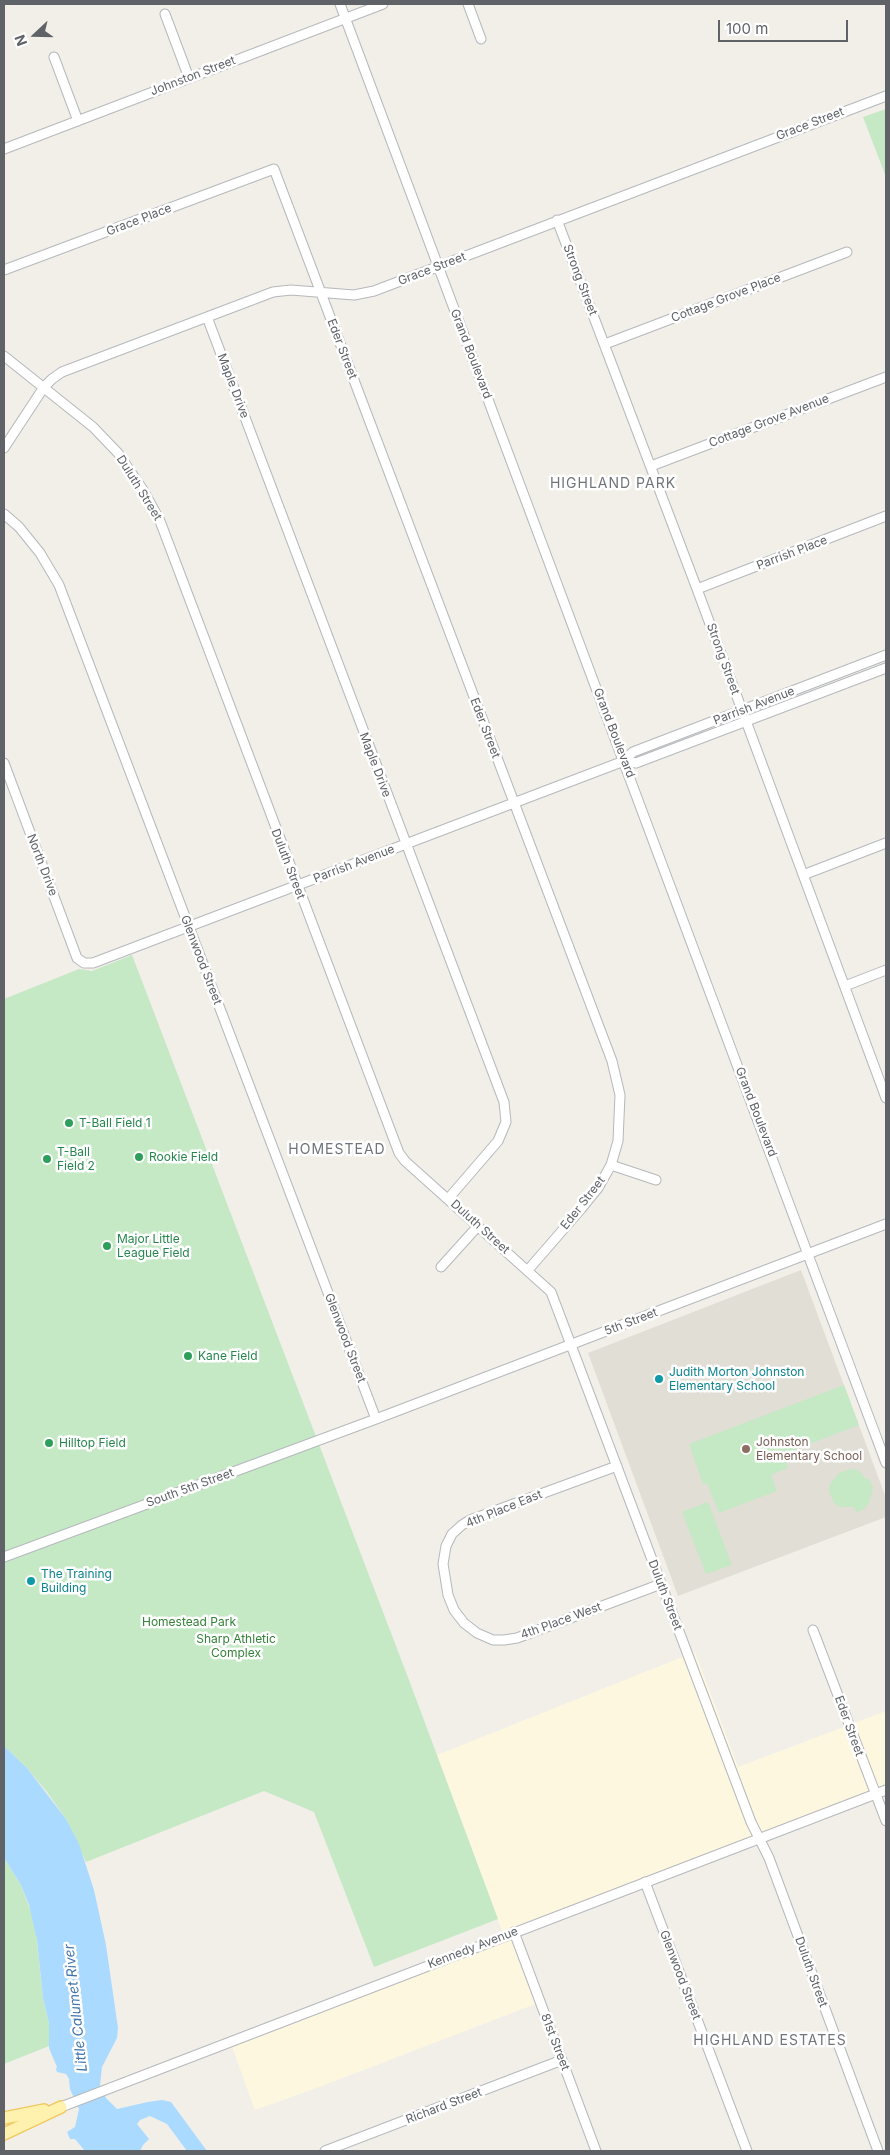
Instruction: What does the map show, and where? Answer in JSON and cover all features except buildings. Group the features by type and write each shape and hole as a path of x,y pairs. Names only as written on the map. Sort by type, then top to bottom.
{"main road":[{"name":"Kennedy Avenue","path":"4,2118 60,2107"},
{"name":"Kennedy Avenue","path":"4,2134 60,2107"}],"street":[{"name":"Grand Boulevard","path":"340,4 886,1463"},
{"name":"Johnston Street","path":"4,149 383,4"},
{"path":"468,4 481,39"},
{"path":"165,14 189,78"},
{"path":"54,57 78,121"},
{"name":"Grace Street","path":"4,448 44,387 62,372 273,292 291,290 354,295 374,291 886,96"},
{"name":"Grace Place","path":"4,270 274,169"},
{"name":"Eder Street","path":"274,169 612,1061 620,1095 618,1141 612,1165 598,1188 528,1270"},
{"name":"Strong Street","path":"557,220 651,466 886,1097"},
{"name":"Cottage Grove Place","path":"605,344 847,252"},
{"name":"Maple Drive","path":"207,317 506,1111 506,1122 498,1141 448,1199"},
{"name":"Duluth Street","path":"4,356 93,427 118,453 143,490 160,522 399,1153 405,1161 551,1292 751,1822 774,1874 878,2151"},
{"name":"Cottage Grove Avenue","path":"651,466 886,377"},
{"name":"Glenwood Street","path":"4,514 30,540 59,584 376,1419"},
{"name":"Parrish Place","path":"697,589 886,516"},
{"name":"Parrish Avenue","path":"84,963 92,963 624,761 633,752 886,655"},
{"name":"Parrish Avenue","path":"624,761 636,763 886,668"},
{"name":"North Drive","path":"4,763 77,958 84,963"},
{"path":"802,875 886,843"},
{"path":"844,986 886,970"},
{"path":"612,1165 656,1180"},
{"name":"5th Street","path":"376,1419 886,1224"},
{"path":"441,1267 478,1226"},
{"name":"South 5th Street","path":"4,1557 376,1419"},
{"name":"4th Place East","path":"448,1595 443,1564 446,1546 452,1534 462,1525 470,1520 617,1466"},
{"name":"4th Place West","path":"448,1595 454,1610 464,1623 477,1633 493,1640 504,1640 517,1638 661,1584"},
{"name":"Eder Street","path":"813,1630 886,1822"},
{"name":"Kennedy Avenue","path":"60,2107 886,1790"},
{"name":"Glenwood Street","path":"645,1882 747,2151"},
{"name":"81st Street","path":"514,1932 596,2151"},
{"name":"Richard Street","path":"325,2151 562,2060"}],"shaded area":[{"name":"Johnston Elementary School","path":"801,1270 886,1498 886,1517 678,1596 588,1353"},
{"path":"695,1652 738,1767 886,1711 886,1787 503,1934 437,1755"},
{"path":"512,1935 538,2003 255,2110 231,2044"}],"green space":[{"path":"886,109 886,177 863,117"},
{"name":"Homestead Park","path":"132,955 409,1680 498,1919 374,1967 314,1812 264,1791 86,1862 66,1819 47,1792 27,1768 4,1746 4,999 79,969 92,971"},
{"path":"844,1385 859,1425 783,1454 788,1468 771,1475 777,1491 719,1513 707,1483 703,1484 689,1444"},
{"path":"851,1469 858,1470 866,1479 869,1479 873,1488 869,1503 863,1510 856,1512 854,1507 840,1507 834,1503 829,1491 830,1484 839,1473"},
{"path":"708,1502 732,1565 706,1574 682,1512"},
{"path":"4,1858 21,1885 35,1923 43,1998 49,2023 49,2046 4,2064"}],"water":[{"name":"Little Calumet River","path":"4,1746 27,1768 66,1819 79,1844 94,1890 106,1945 118,2028 117,2038 102,2067 100,2085 106,2098 117,2109 162,2100 171,2102 207,2151 187,2151 167,2124 150,2116 140,2120 137,2124 149,2139 140,2151 85,2151 75,2139 70,2139 67,2132 75,2127 79,2109 70,2089 69,2079 66,2074 57,2072 57,2067 49,2048 49,2023 43,1998 37,1940 29,1905 21,1885 4,1858"}],"place":[{"name":"T-Ball Field 1","path":"69,1123"},
{"name":"Rookie Field","path":"139,1157"},
{"name":"T-Ball Field 2","path":"47,1159"},
{"name":"Major Little League Field","path":"107,1246"},
{"name":"Kane Field","path":"188,1356"},
{"name":"Judith Morton Johnston Elementary School","path":"659,1379"},
{"name":"Hilltop Field","path":"49,1443"},
{"name":"Johnston Elementary School","path":"746,1449"},
{"name":"The Training Building","path":"31,1581"}],"district":[{"name":"HIGHLAND PARK","path":"613,484"},
{"name":"HOMESTEAD","path":"337,1150"},
{"name":"HIGHLAND ESTATES","path":"770,2041"}],"park label":[{"name":"Sharp Athletic Complex","path":"236,1646"}]}
